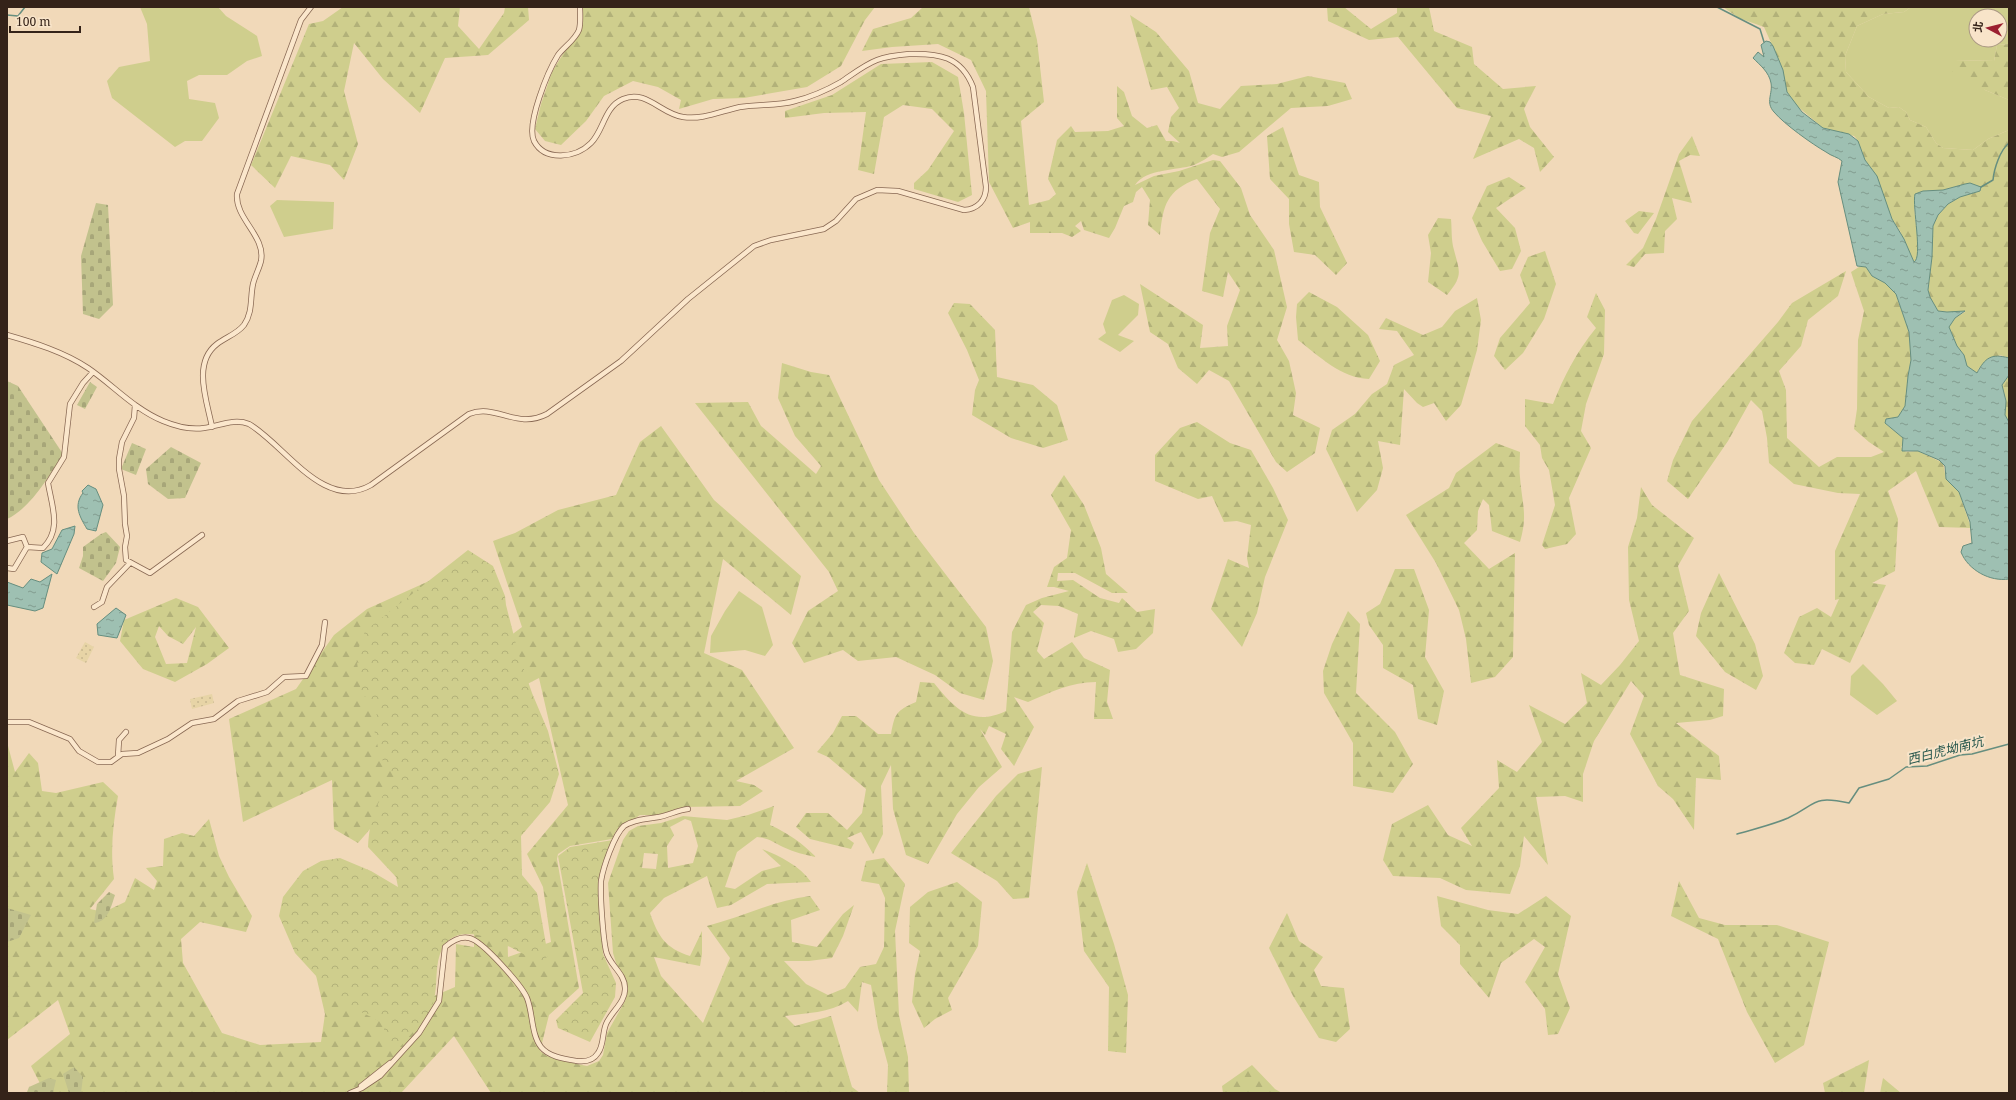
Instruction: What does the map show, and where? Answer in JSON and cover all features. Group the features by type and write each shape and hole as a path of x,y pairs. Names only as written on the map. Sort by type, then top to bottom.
{"street":[{"path":"212,427 203,379 204,362 207,354 213,346 235,334 247,320 252,302 253,283 261,259 260,245 241,212 237,194 301,20 311,7"},
{"path":"7,335 30,341 68,356 93,372 156,418 175,425 195,428 212,427 233,422 249,424 328,488 343,492 360,490 371,485 469,414 476,412 488,412 522,420 535,419 547,414 621,361 680,305 746,251 765,242 824,229 836,221 853,201 862,195 877,190 894,190 964,210 974,208 984,198 986,187 973,87 967,75 959,66 944,57 930,54 896,55 878,59 830,88 798,100 740,107 700,117 688,118 674,115 640,97 626,98 611,108 596,136 587,146 565,155 547,155 535,143 532,126 550,70 558,55 578,31 580,7"},
{"path":"27,547 42,548 51,540 55,524 48,483 64,457 70,404 83,383 93,372"},
{"path":"135,404 134,418 122,442 119,459 119,469 124,496 124,524 127,536 124,547 126,560 150,572 202,535"},
{"path":"7,541 23,537 27,547"},
{"path":"7,568 14,568 27,547"},
{"path":"94,607 102,602 107,587 130,563"},
{"path":"7,722 29,722 70,739 79,750 102,764 111,762 122,754 138,753 168,739 192,723 214,719 238,701 267,692 284,677 306,676 322,645 325,622"},
{"path":"118,756 119,740 126,732"},
{"path":"352,1092 395,1059 419,1033 439,1001 445,947 458,938 469,938 476,940 492,953 525,993 529,1003 537,1038 542,1049 553,1055 569,1060 586,1061 594,1058 600,1049 606,1024 622,1000 626,989 623,980 611,963 606,951 602,881 613,846 618,834 625,826 633,822 688,809"}],"shaded area":[{"path":"85,642 94,647 86,663 76,658"},
{"path":"212,694 214,703 192,709 190,699"}],"green space":[{"path":"140,7 218,7 226,16 257,36 262,56 247,61 227,75 199,75 187,81 189,99 215,103 219,118 202,141 185,141 175,147 112,98 107,81 119,67 150,61 147,24"},
{"path":"343,7 460,7 458,26 479,49 504,13 505,7 528,7 529,20 488,55 445,58 420,113 383,79 354,43 344,91 358,144 344,180 330,165 291,156 275,188 251,165 309,24 323,21"},
{"path":"582,7 875,7 865,20 841,66 807,87 744,98 713,99 679,109 681,100 658,87 633,81 604,96 586,121 561,145 545,141 535,129 541,104 552,72 566,49 577,37"},
{"path":"923,7 1029,7 1037,40 1044,102 1021,121 1029,205 1049,200 1056,194 1048,179 1057,140 1071,126 1075,132 1108,131 1124,126 1117,118 1117,86 1124,92 1132,116 1147,128 1157,125 1166,141 1180,143 1168,132 1171,117 1179,108 1167,87 1151,90 1130,15 1156,32 1189,71 1198,103 1220,109 1241,86 1277,84 1308,76 1345,83 1352,99 1328,106 1291,108 1239,152 1222,157 1213,154 1194,165 1154,173 1140,180 1135,185 1154,176 1179,171 1213,160 1220,161 1241,188 1250,215 1274,250 1287,307 1277,340 1289,361 1296,393 1293,415 1320,428 1315,453 1287,472 1276,462 1229,381 1209,370 1197,384 1178,368 1168,344 1150,332 1140,284 1203,325 1200,348 1228,346 1227,326 1240,290 1228,272 1223,297 1202,291 1210,233 1220,209 1197,179 1179,188 1168,200 1163,215 1160,235 1148,225 1150,200 1142,187 1136,192 1133,202 1124,206 1109,238 1084,230 1081,221 1075,226 1081,231 1072,237 1062,233 1030,233 1030,222 1013,228 989,182 986,91 971,60 938,44 892,47 862,51 873,29 911,18"},
{"path":"1327,7 1344,7 1371,29 1397,13 1397,7 1429,7 1434,31 1472,47 1474,64 1503,89 1536,86 1524,109 1530,127 1554,157 1540,172 1534,148 1519,139 1473,159 1491,116 1457,108 1398,37 1369,40 1328,21"},
{"path":"1723,7 1911,7 1904,12 1883,14 1857,26 1845,56 1846,72 1869,97 1889,108 1899,107 1906,112 1910,120 1926,127 1936,143 1943,148 1973,150 1988,139 2009,130 2009,358 2000,355 1979,368 1977,373 1967,366 1964,355 1957,346 1949,327 1955,318 1965,312 1938,311 1930,297 1928,290 1932,257 1933,226 1938,215 1948,204 1960,197 1981,189 1965,184 1943,190 1923,191 1915,204 1918,253 1917,259 1914,262 1900,231 1892,219 1874,172 1865,160 1856,138 1854,136 1823,128 1797,106 1787,92 1781,65 1764,27 1739,18"},
{"path":"1911,7 2009,7 2008,44 2008,8 1968,8 1968,48 1996,48 1994,61 1955,60 1985,90 2009,100 2009,130 1988,139 1973,150 1943,148 1936,143 1926,127 1910,120 1906,112 1899,107 1889,108 1869,97 1846,72 1845,56 1857,26 1883,14 1904,12"},
{"path":"2008,44 2009,100 1985,90 1950,70 1955,60 1994,61 1996,48 2008,48"},
{"path":"932,62 958,77 964,113 972,195 958,202 914,189 914,183 928,170 954,131 932,109 903,105 884,117 874,174 858,170 866,112 824,113 785,118 785,111 832,95 881,64"},
{"path":"1283,127 1299,175 1319,182 1320,207 1347,263 1336,275 1315,255 1294,252 1289,224 1289,199 1270,179 1267,136"},
{"path":"1692,136 1700,156 1690,155 1679,161 1692,203 1672,198 1677,219 1665,231 1664,253 1645,254 1634,267 1626,265 1643,248 1656,219 1679,154"},
{"path":"1509,177 1526,188 1496,208 1515,228 1521,251 1512,269 1500,271 1482,241 1472,218 1487,186"},
{"path":"277,200 334,202 333,229 284,237 270,206"},
{"path":"96,203 108,205 113,305 99,319 83,314 81,256"},
{"path":"1639,211 1654,213 1638,234 1634,233 1625,221"},
{"path":"1438,218 1451,219 1452,242 1459,269 1456,283 1447,295 1428,282 1431,253 1428,235"},
{"path":"1545,251 1556,284 1544,319 1523,353 1505,370 1494,356 1500,338 1530,303 1520,275 1528,257"},
{"path":"1859,267 1866,267 1872,276 1885,283 1896,294 1909,332 1911,360 1905,406 1898,417 1886,419 1887,425 1903,438 1904,443 1901,447 1906,452 1918,451 1943,463 1946,479 1959,492 1971,528 1939,527 1916,471 1888,491 1898,519 1895,571 1872,583 1886,585 1850,663 1822,649 1814,665 1795,663 1784,653 1799,617 1817,608 1831,617 1839,599 1835,600 1835,551 1860,494 1838,493 1794,484 1769,463 1767,438 1762,411 1751,400 1728,441 1688,499 1667,481 1673,460 1692,421 1778,322 1792,303 1846,271 1838,296 1808,320 1801,346 1779,371 1786,390 1787,438 1819,467 1837,457 1871,457 1884,452 1854,429 1857,409 1858,340 1864,311 1851,272"},
{"path":"1309,292 1337,307 1368,335 1380,361 1369,379 1349,375 1322,359 1298,340 1296,317 1297,304"},
{"path":"1596,293 1605,310 1604,354 1586,404 1581,431 1591,448 1569,498 1576,534 1567,544 1545,549 1542,545 1555,505 1549,470 1542,458 1540,445 1525,426 1525,399 1553,404 1572,364 1596,328 1587,317"},
{"path":"1124,295 1139,304 1138,315 1118,335 1134,341 1120,352 1098,339 1106,333 1103,324 1112,300"},
{"path":"1477,298 1481,320 1477,350 1461,405 1446,421 1434,403 1423,407 1417,403 1404,389 1400,445 1378,441 1383,468 1377,490 1357,512 1326,449 1332,430 1355,414 1372,394 1387,384 1394,365 1414,355 1397,331 1379,329 1386,318 1423,335 1442,327 1455,311"},
{"path":"954,303 970,304 995,330 997,377 1033,385 1057,405 1068,440 1043,448 1011,438 972,415 975,390 979,380 967,350 948,313"},
{"path":"782,363 811,372 829,375 879,480 914,533 986,627 993,661 984,700 960,693 935,675 896,657 858,661 843,650 804,663 792,643 808,611 838,591 829,572 695,403 748,402 761,426 816,474 821,466 795,436 778,398"},
{"path":"2009,375 2009,422 2005,415 2006,400 2002,385"},
{"path":"7,381 18,386 63,454 39,491 24,508 7,519"},
{"path":"90,382 97,387 85,409 77,405"},
{"path":"1197,422 1230,443 1251,450 1273,488 1288,520 1265,577 1257,613 1242,647 1211,609 1228,559 1249,568 1247,558 1251,525 1237,521 1224,522 1212,496 1198,499 1155,481 1155,455 1180,428"},
{"path":"661,426 714,500 801,576 791,615 723,559 704,653 742,670 794,748 736,781 754,785 763,791 740,806 684,807 658,815 640,815 616,831 612,839 570,846 558,854 557,859 579,988 549,1015 540,1051 547,1056 587,1066 599,1061 603,1055 607,1033 625,1001 628,988 625,977 617,966 613,953 608,883 623,840 629,831 638,826 661,823 683,816 727,820 748,815 774,806 770,825 783,831 816,857 795,852 768,839 757,837 737,852 725,887 735,889 762,871 781,866 762,849 795,866 811,882 767,884 731,905 717,908 707,876 664,898 650,913 660,935 668,945 681,953 690,956 702,931 702,954 700,966 654,957 661,976 703,1023 730,958 707,926 784,901 810,896 820,910 791,920 792,942 817,947 843,914 854,905 843,936 832,958 809,961 784,961 806,984 828,995 845,988 860,967 876,964 884,947 885,898 879,884 861,881 866,861 884,858 905,884 895,931 899,1015 908,1057 909,1093 887,1093 888,1065 878,1028 871,985 862,982 858,1012 848,1001 826,1010 785,1016 795,1026 831,1016 852,1087 860,1093 491,1093 454,1036 401,1093 45,1093 31,1066 70,1034 58,1000 7,1040 7,742 15,772 29,753 38,763 42,791 56,793 103,782 118,796 113,837 112,858 114,879 90,909 104,912 125,902 135,878 154,890 157,881 146,868 163,866 164,839 182,833 194,836 209,819 219,856 229,877 252,916 246,932 200,922 181,939 183,963 222,1033 260,1045 321,1042 325,1014 311,954 420,1002 455,987 456,944 474,947 474,897 506,881 508,957 551,942 543,887 527,854 568,805 539,678 483,707 414,778 358,843 334,829 332,780 243,822 229,719 296,689 334,635 367,609 469,563 464,671 522,627 493,541 515,533 558,510 616,495 640,442","holes":["685,819 691,821 698,846 693,863 668,868 667,846 674,835 670,827","644,853 658,854 656,869 642,868"]},
{"path":"132,443 146,449 136,475 121,469"},
{"path":"1496,443 1520,452 1520,474 1524,524 1520,542 1492,531 1489,505 1483,499 1478,511 1477,530 1464,543 1489,569 1515,553 1513,657 1495,677 1471,683 1466,639 1459,610 1436,563 1406,515 1449,488 1456,473"},
{"path":"171,447 201,463 185,498 168,499 148,484 146,469"},
{"path":"1064,475 1084,505 1101,548 1106,574 1128,593 1112,593 1075,573 1058,573 1057,581 1073,580 1100,598 1119,603 1122,598 1137,612 1155,609 1153,633 1136,649 1118,652 1114,639 1091,631 1074,638 1078,614 1059,606 1041,605 1033,612 1044,623 1037,651 1044,659 1072,642 1084,658 1110,670 1107,702 1113,719 1094,719 1096,682 1087,682 1053,691 1028,702 1014,697 1034,727 1014,766 1001,749 1006,734 989,726 985,735 980,729 1002,767 979,787 957,814 928,864 906,855 893,809 891,765 881,786 883,834 873,854 861,832 847,838 854,843 851,849 810,839 796,827 806,813 828,813 847,830 862,813 866,789 828,757 817,752 833,733 842,716 856,716 878,734 891,734 895,717 904,708 916,702 920,682 934,683 949,701 965,713 983,717 1006,711 1012,632 1026,605 1042,598 1069,591 1054,587 1047,587 1054,567 1067,558 1071,530 1051,495"},
{"path":"1641,487 1652,505 1694,538 1678,566 1689,611 1673,633 1680,675 1724,689 1723,716 1710,720 1676,723 1719,756 1721,780 1696,778 1694,830 1673,799 1658,786 1630,734 1644,696 1631,681 1594,741 1583,774 1583,802 1565,796 1536,797 1548,865 1524,836 1520,866 1510,894 1466,890 1440,878 1393,876 1383,860 1392,824 1428,805 1448,835 1472,846 1461,828 1499,788 1497,760 1517,772 1542,742 1529,705 1565,724 1587,703 1581,673 1601,685 1620,665 1639,641 1629,600 1628,547 1637,518"},
{"path":"106,532 120,547 116,563 103,581 79,568 83,556 83,547"},
{"path":"468,550 493,566 505,596 518,652 532,693 548,731 559,774 550,802 521,836 522,875 537,893 548,956 540,963 501,943 486,937 472,934 458,935 448,941 440,954 438,961 435,995 431,1008 420,1024 397,1051 385,1036 383,1023 339,1001 295,953 279,916 283,897 303,871 321,861 340,858 371,871 398,887 396,877 368,847 370,826 375,810 384,794 397,778 380,757 374,729 377,712 361,691 356,655 365,631"},
{"path":"1395,569 1414,569 1429,610 1425,657 1444,691 1437,725 1418,719 1413,685 1383,668 1383,645 1369,625 1366,613 1380,604"},
{"path":"1719,573 1755,644 1763,676 1756,690 1725,672 1696,636 1701,613"},
{"path":"739,591 762,607 773,645 765,656 745,650 710,653 711,636 725,611"},
{"path":"176,598 198,607 229,648 207,664 175,682 143,669 120,641 124,620","holes":["159,626 168,636 183,644 196,627 187,663 166,664 155,637"]},
{"path":"1348,611 1360,624 1356,693 1395,732 1413,764 1393,793 1353,786 1353,743 1324,693 1323,671 1332,644"},
{"path":"1863,664 1897,701 1877,715 1850,695 1851,676"},
{"path":"1042,767 1029,898 1013,899 997,881 951,853 996,796 1018,774"},
{"path":"613,840 599,895 603,954 616,983 615,997 590,1042 558,1028 556,1020 583,993 558,856 570,847"},
{"path":"1087,863 1114,944 1128,995 1126,1053 1108,1051 1109,987 1084,951 1077,892"},
{"path":"1679,881 1699,918 1725,925 1777,925 1829,942 1804,1045 1775,1063 1747,1012 1718,939 1671,916"},
{"path":"957,882 982,902 978,946 948,998 952,1010 935,1019 924,1028 912,1002 915,974 920,951 909,943 910,907 928,892"},
{"path":"109,892 115,895 108,913 103,920 94,923 97,904"},
{"path":"1437,896 1488,910 1518,914 1546,896 1571,916 1558,974 1570,1008 1558,1034 1548,1035 1545,1009 1525,982 1545,947 1534,939 1501,963 1489,998 1460,964 1460,945 1441,926"},
{"path":"7,908 31,915 19,938 7,942"},
{"path":"1287,913 1299,941 1323,957 1314,970 1321,986 1344,988 1350,1029 1336,1042 1319,1038 1293,996 1269,948"},
{"path":"1869,1060 1864,1093 1825,1093 1823,1083"},
{"path":"1252,1065 1275,1089 1282,1093 1223,1093 1222,1086"},
{"path":"74,1067 83,1077 81,1093 69,1093 63,1074"},
{"path":"49,1078 56,1080 53,1093 27,1092 29,1087"},
{"path":"1883,1078 1901,1093 1880,1093"}],"water":[{"path":"1766,41 1770,42 1773,46 1783,70 1787,92 1802,112 1823,128 1849,134 1858,141 1865,160 1877,176 1892,219 1904,239 1914,262 1917,258 1918,251 1914,200 1915,194 1923,191 1943,190 1970,183 1981,187 1980,191 1960,197 1948,204 1938,215 1933,226 1932,257 1928,290 1930,297 1938,311 1965,311 1955,318 1949,327 1957,346 1964,355 1967,366 1977,373 1989,358 1998,356 2009,358 2009,375 2002,385 2006,401 2005,415 2009,422 2009,579 1994,579 1987,577 1974,569 1964,558 1961,552 1963,546 1972,543 1970,522 1959,492 1946,479 1945,466 1939,460 1918,451 1902,451 1903,438 1885,423 1886,419 1898,417 1905,406 1911,360 1909,332 1896,294 1885,283 1872,276 1866,267 1857,266 1838,182 1842,161 1798,134 1771,108 1770,79 1764,69 1753,58 1758,52 1764,57 1761,45"},
{"path":"88,485 96,489 103,505 96,531 87,529 82,520 78,507 78,502 83,493 82,491"},
{"path":"75,526 74,534 57,574 41,562 42,553 52,549 62,530"},
{"path":"52,574 43,608 35,611 7,605 7,582 23,588 31,579 40,582"},
{"path":"116,608 126,615 117,638 98,635 97,624"}],"waterway":[{"path":"7,15 18,16 25,7"},
{"path":"1717,7 1760,29 1764,42"},
{"path":"1981,187 1993,180 1998,160 2003,150 2009,143"},
{"name":"西白虎坳南坑","path":"1737,834 1788,818 1816,802 1828,800 1849,803 1859,788 1889,779 1906,767 1927,766 1960,755 1972,754 2009,744"}]}
